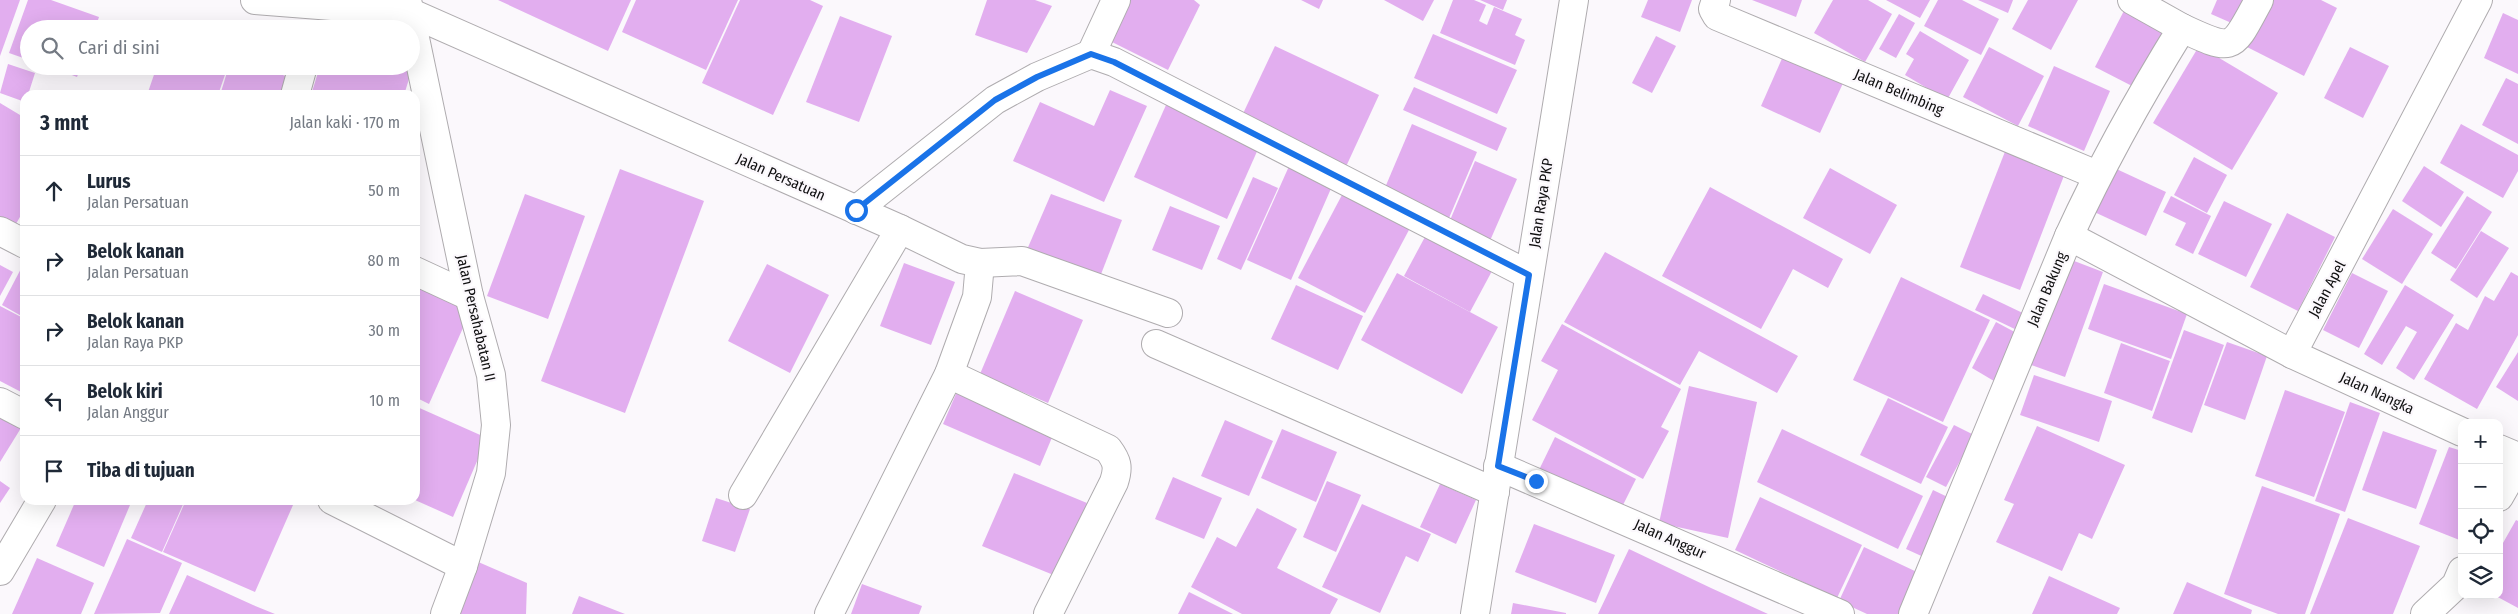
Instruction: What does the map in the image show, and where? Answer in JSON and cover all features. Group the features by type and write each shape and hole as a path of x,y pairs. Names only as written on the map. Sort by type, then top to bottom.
{"street":[{"path":"255,0 316,18 408,6"},
{"path":"856,210 995,100 1037,77 1091,54 1116,0"},
{"name":"Jalan Raya PKP","path":"1475,614 1574,0"},
{"name":"Jalan Belimbing","path":"1716,0 1713,9 1717,16 2098,175"},
{"path":"2132,0 2182,28 2220,45 2229,44 2236,39 2259,0"},
{"name":"Jalan Apel","path":"2292,354 2478,0"},
{"name":"Jalan Persahabatan II","path":"408,6 412,20"},
{"name":"Jalan Persatuan","path":"408,6 900,229 962,259 980,263 1022,261 1168,313"},
{"name":"Jalan Bakung","path":"1913,614 2070,236 2098,175 2123,126 2182,28"},
{"name":"Jalan Persahabatan II","path":"420,53 470,296 491,375 496,425 491,474 463,566 445,614"},
{"path":"1091,54 1114,62 1529,275"},
{"path":"296,90 301,75"},
{"path":"743,495 900,229"},
{"path":"0,231 20,241"},
{"path":"2070,236 2292,354"},
{"path":"830,614 949,374 977,297 980,263"},
{"path":"420,273 470,296"},
{"name":"Jalan Anggur","path":"1156,344 1840,614"},
{"name":"Jalan Nangka","path":"2292,354 2458,430"},
{"path":"949,374 1108,449 1117,460 1117,472 1114,482 1048,614"},
{"path":"0,402 20,412"},
{"path":"2503,451 2518,458"},
{"path":"2503,490 2518,464"},
{"path":"0,571 39,505"},
{"path":"342,505 463,566"},
{"path":"2426,614 2458,580"}],"building":[{"path":"0,0 20,0 0,56"},
{"path":"28,0 51,0 99,17 98,20 21,20"},
{"path":"498,0 631,0 608,51"},
{"path":"636,0 738,0 706,70 622,32"},
{"path":"740,0 810,0 823,6 773,115 702,83"},
{"path":"987,0 1035,0 1052,6 1027,53 975,35"},
{"path":"1128,0 1194,0 1200,5 1168,70 1110,41"},
{"path":"1301,0 1323,0 1319,9"},
{"path":"1384,0 1434,0 1423,21"},
{"path":"1453,0 1474,0 1486,5 1479,21 1487,25 1494,7 1522,19 1515,35 1525,40 1515,65 1440,33"},
{"path":"1480,0 1507,0 1503,10"},
{"path":"1648,0 1692,0 1680,32 1641,17"},
{"path":"1752,0 1802,0 1796,17"},
{"path":"1833,0 1868,0 1892,14 1865,62 1814,33"},
{"path":"1886,0 1930,0 1920,18"},
{"path":"1938,0 1962,0 1999,19 1981,55 1924,26"},
{"path":"1978,0 2013,0 2008,13"},
{"path":"2028,0 2078,0 2051,50 2012,29"},
{"path":"2217,0 2248,0 2236,25 2211,14"},
{"path":"2270,0 2321,0 2337,8 2304,76 2247,47"},
{"path":"2129,1 2168,21 2134,87 2095,67"},
{"path":"2503,13 2518,20 2518,74 2484,58"},
{"path":"1899,14 1915,23 1896,58 1879,49"},
{"path":"840,16 892,36 859,122 806,102"},
{"path":"20,22 20,57 9,53"},
{"path":"1920,31 1969,60 1947,100 1905,75 1914,59 1906,54"},
{"path":"1433,34 1517,70 1497,114 1414,78"},
{"path":"1656,36 1676,46 1652,93 1632,83"},
{"path":"1275,46 1379,95 1344,171 1239,122"},
{"path":"2199,46 2278,93 2232,170 2153,123"},
{"path":"1989,47 2044,76 2018,126 1963,97"},
{"path":"2350,47 2389,66 2363,118 2324,98"},
{"path":"1784,54 1844,81 1820,133 1761,106"},
{"path":"8,64 20,68 20,75 34,75 30,90 20,90 20,100 0,93"},
{"path":"2054,66 2110,91 2084,151 2028,126"},
{"path":"154,75 225,75 220,90 149,90"},
{"path":"226,75 283,75 292,78 288,90 222,90"},
{"path":"317,75 410,75 406,90 313,90"},
{"path":"2506,78 2518,84 2518,144 2482,125"},
{"path":"1414,87 1507,128 1497,151 1403,110"},
{"path":"1110,90 1147,106 1104,202 1013,161 1040,102 1094,126"},
{"path":"0,103 20,115 20,217 12,231 0,224"},
{"path":"1166,105 1259,147 1227,219 1134,177"},
{"path":"1412,124 1477,152 1449,218 1384,190"},
{"path":"2461,124 2518,155 2518,171 2503,198 2440,163"},
{"path":"2006,149 2065,173 2020,290 1960,267"},
{"path":"2194,157 2227,175 2207,213 2174,195"},
{"path":"1475,161 1517,179 1489,243 1448,225"},
{"path":"1290,164 1333,184 1291,280 1247,260"},
{"path":"2110,166 2166,192 2146,236 2090,210"},
{"path":"2424,166 2464,192 2441,227 2402,201"},
{"path":"1830,168 1897,205 1870,254 1803,218"},
{"path":"620,169 704,201 625,413 541,381"},
{"path":"1253,177 1278,188 1241,270 1217,259"},
{"path":"1710,187 1843,259 1828,288 1793,269 1761,329 1662,276"},
{"path":"1343,193 1410,228 1365,313 1298,278"},
{"path":"525,194 585,216 548,319 487,296"},
{"path":"1051,194 1122,220 1098,282 1026,252"},
{"path":"2171,196 2211,216 2193,254 2175,245 2186,223 2163,212"},
{"path":"2467,196 2492,212 2456,269 2431,253"},
{"path":"2224,201 2272,224 2246,277 2198,254"},
{"path":"1170,206 1220,226 1202,270 1152,250"},
{"path":"2393,209 2433,234 2402,284 2362,259"},
{"path":"2287,213 2335,237 2298,311 2250,287"},
{"path":"2481,231 2509,248 2477,298 2450,280"},
{"path":"1426,235 1492,271 1470,312 1404,276"},
{"path":"1605,252 1798,356 1777,393 1699,351 1680,385 1564,322"},
{"path":"2069,259 2103,272 2065,377 2031,365"},
{"path":"904,263 955,282 931,345 880,326"},
{"path":"767,264 829,295 790,373 728,341"},
{"path":"0,265 13,272 0,296"},
{"path":"20,271 20,315 2,305"},
{"path":"2511,272 2518,276 2518,335 2477,409 2424,379 2456,323 2468,330 2485,296 2494,301"},
{"path":"1397,273 1498,327 1462,394 1361,340"},
{"path":"2352,273 2388,291 2359,348 2323,330"},
{"path":"1901,277 1990,320 1943,422 1853,380"},
{"path":"2104,284 2187,314 2171,359 2088,329"},
{"path":"1296,285 1363,316 1338,370 1271,339"},
{"path":"2405,285 2454,315 2414,380 2396,368 2417,332 2406,326 2382,365 2364,354"},
{"path":"420,287 471,310 429,404 420,400"},
{"path":"1015,291 1083,320 1048,403 980,374"},
{"path":"1983,294 2029,316 2021,332 1975,310"},
{"path":"0,306 20,316 20,391 0,381"},
{"path":"1996,322 2024,337 1999,384 1972,368"},
{"path":"1562,324 1681,389 1661,427 1669,431 1643,479 1532,420 1558,370 1541,361"},
{"path":"2184,330 2224,345 2192,433 2152,418"},
{"path":"2227,342 2267,356 2245,420 2204,405"},
{"path":"2121,343 2170,361 2152,411 2104,393"},
{"path":"2518,352 2518,401 2496,387"},
{"path":"2034,375 2112,401 2099,442 2020,415"},
{"path":"1689,386 1757,402 1728,538 1659,523"},
{"path":"959,387 1056,428 1040,466 943,424"},
{"path":"2285,390 2345,412 2314,497 2255,476"},
{"path":"1888,398 1948,427 1921,484 1860,455"},
{"path":"2350,402 2380,413 2345,512 2315,501"},
{"path":"420,408 487,438 453,517 420,502"},
{"path":"0,414 20,427 20,430 0,462"},
{"path":"1225,420 1273,441 1249,496 1201,476"},
{"path":"1954,425 1974,435 1946,487 1926,477"},
{"path":"2037,426 2125,465 2092,539 2079,533 2062,571 1996,542 2014,504 2004,500"},
{"path":"1282,429 1337,452 1316,502 1261,478"},
{"path":"1782,429 1923,496 1898,549 1757,482"},
{"path":"2383,431 2437,450 2416,509 2362,490"},
{"path":"1555,437 1636,479 1619,513 1538,472"},
{"path":"2449,447 2458,450 2458,539 2419,524"},
{"path":"1014,473 1087,503 1056,576 982,546"},
{"path":"1173,477 1222,498 1204,539 1155,519"},
{"path":"0,481 10,488 0,503"},
{"path":"1327,481 1361,495 1336,552 1303,537"},
{"path":"1440,484 1476,500 1456,544 1420,527"},
{"path":"2262,486 2340,514 2305,614 2278,614 2224,594"},
{"path":"1933,490 1956,501 1928,559 1906,549"},
{"path":"1760,497 1862,545 1837,598 1735,550"},
{"path":"716,498 750,509 735,552 702,541"},
{"path":"1362,504 1431,534 1418,562 1406,556 1380,613 1322,587"},
{"path":"74,505 130,505 104,567 56,546"},
{"path":"146,505 183,505 162,552 131,538"},
{"path":"184,505 293,505 255,592 163,552"},
{"path":"1257,508 1297,529 1277,568 1338,599 1330,614 1242,614 1191,587 1217,537 1236,547"},
{"path":"2348,518 2420,546 2393,614 2310,614"},
{"path":"2516,520 2518,521 2518,608 2501,599 2503,599 2503,543"},
{"path":"1534,524 1615,555 1596,603 1515,572"},
{"path":"127,539 182,563 160,613 94,614"},
{"path":"1864,547 1919,573 1900,614 1867,614 1839,601"},
{"path":"1629,549 1711,588 1768,614 1598,614"},
{"path":"37,558 94,583 81,614 12,614"},
{"path":"476,561 527,583 526,614 458,614"},
{"path":"187,575 253,605 275,614 169,614"},
{"path":"2049,576 2120,608 2117,614 2032,614"},
{"path":"2187,582 2252,610 2251,614 2173,614"},
{"path":"862,584 922,606 919,614 851,614"},
{"path":"1189,592 1233,614 1178,614"},
{"path":"579,596 625,614 572,614"},
{"path":"1513,603 1566,613 1566,614 1511,614"}],"route":[{"path":"856,210 995,100 1037,77 1091,54 1114,62 1529,275 1498,466 1536,481"}]}
